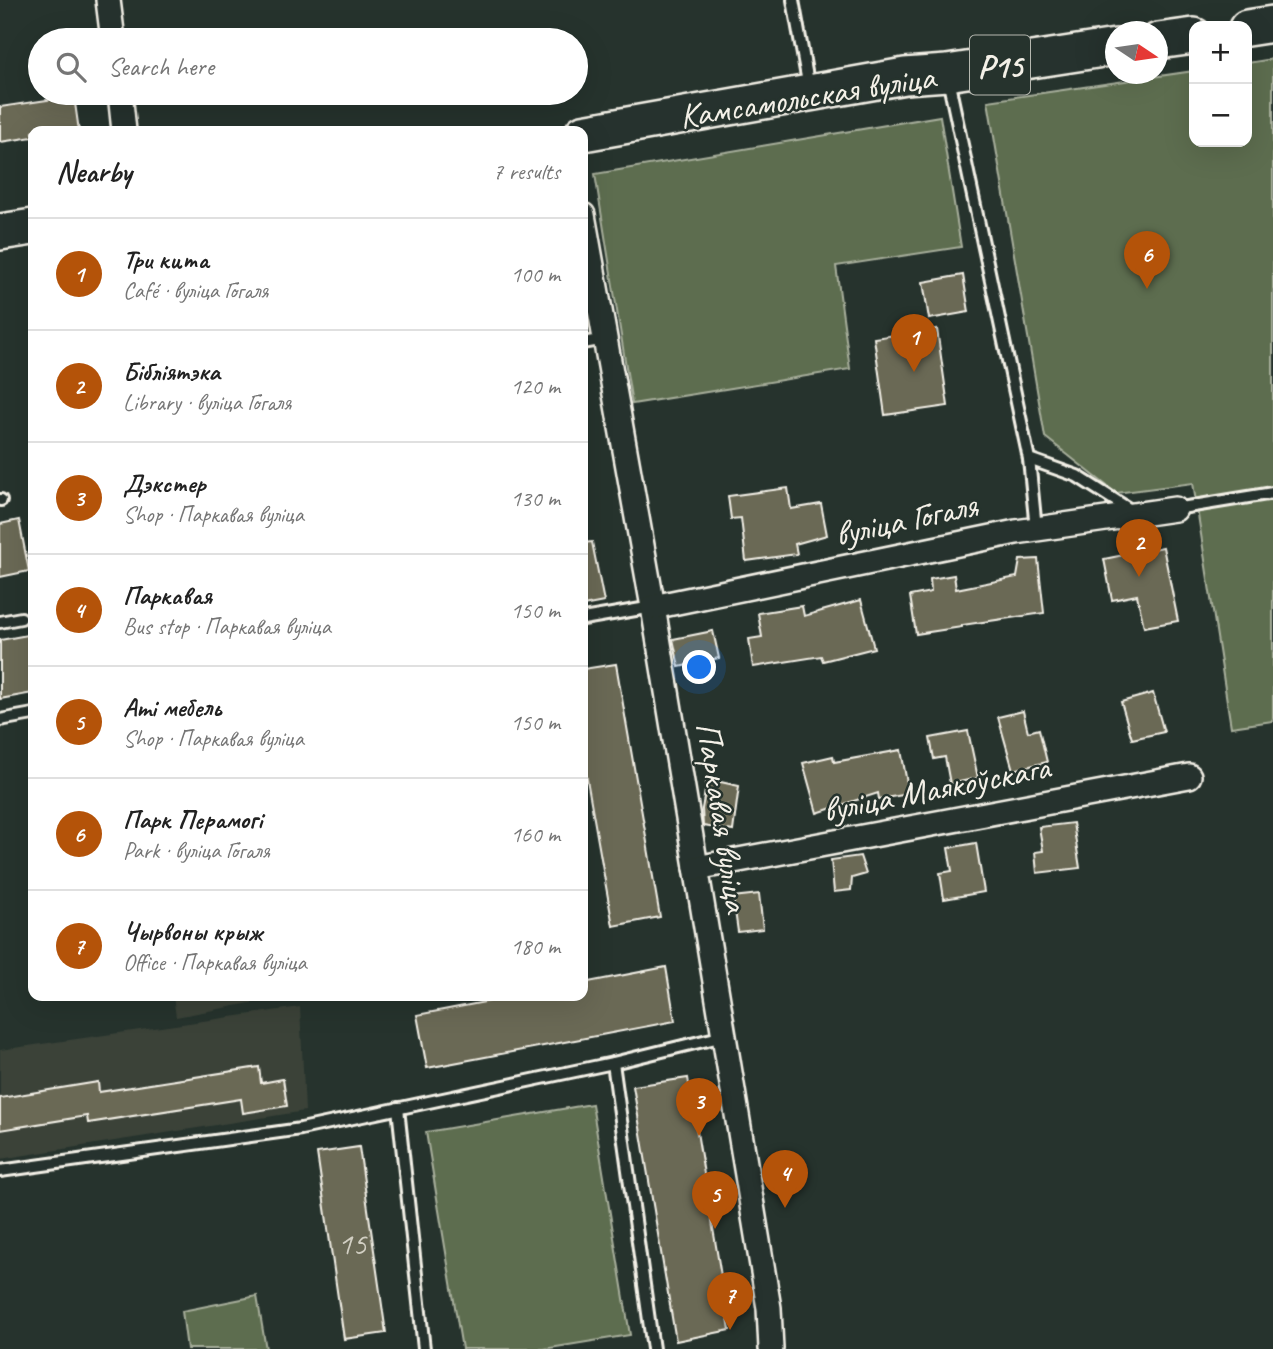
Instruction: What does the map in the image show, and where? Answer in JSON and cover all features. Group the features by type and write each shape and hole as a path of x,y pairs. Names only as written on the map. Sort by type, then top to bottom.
{"main road":[{"path":"1252,27 1273,24"},
{"path":"1168,40 1189,37"},
{"name":"Камсамольская вуліца","path":"588,132 905,76 947,73 1105,49"},
{"path":"0,232 28,228"}],"street":[{"path":"108,0 112,28"},
{"path":"121,105 123,126"},
{"name":"Паркавая вуліца","path":"588,272 594,341 653,607 769,1308 771,1349"},
{"name":"вуліца Гогаля","path":"653,607 1035,529 1175,509"},
{"name":"вуліца Маякоўскага","path":"696,869 1189,776"}],"lane":[{"path":"793,0 810,94"},
{"path":"947,73 1028,460 1035,529"},
{"path":"1028,460 1077,476 1137,514"},
{"path":"1175,509 1273,493"},
{"path":"588,618 653,607"},
{"path":"0,622 21,618"},
{"path":"0,720 28,715"},
{"path":"0,1171 301,1129 613,1063 724,1036"},
{"path":"613,1063 653,1349"},
{"path":"398,1108 424,1349"}],"shaded area":[{"path":"174,1001 261,1001 176,1017"},
{"path":"300,1007 305,1111 0,1159 0,1050"}],"green space":[{"path":"1273,59 1273,721 1231,727 1193,483 1116,493 1045,437 988,101 1105,84 1168,84 1168,75 1189,72 1189,147 1252,147 1252,62"},
{"path":"940,116 961,247 836,266 850,369 632,404 595,174"},
{"path":"592,1104 630,1335 544,1349 462,1349 426,1132"},
{"path":"257,1296 266,1349 187,1349 182,1311"}],"building":[{"path":"28,103 28,105 75,105 78,126 28,126 28,138 0,142 0,107"},
{"path":"963,275 969,312 929,319 923,282"},
{"path":"937,329 948,406 885,415 874,338"},
{"path":"788,488 791,509 821,504 827,535 795,544 797,554 746,561 741,518 731,519 728,496"},
{"path":"19,520 28,571 0,577 0,524"},
{"path":"588,542 592,542 604,602 588,605"},
{"path":"1163,547 1178,621 1144,627 1137,595 1112,600 1104,559"},
{"path":"1038,559 1044,613 916,634 910,596 931,592 930,579 954,575 956,589 1017,577 1020,560"},
{"path":"861,600 874,648 823,661 821,656 753,667 749,639 762,637 758,613 802,606 804,616"},
{"path":"713,631 719,658 679,667 673,639"},
{"path":"28,635 28,694 0,699 0,640"},
{"path":"616,664 660,917 613,926 588,785 588,668"},
{"path":"1153,693 1164,732 1132,739 1121,702"},
{"path":"1023,711 1028,732 1039,729 1047,762 1013,770 998,717"},
{"path":"968,731 978,778 950,784 945,757 934,759 930,738"},
{"path":"901,750 909,794 879,799 878,793 817,813 803,763 833,756 834,762"},
{"path":"707,779 739,786 733,831 703,826 702,809"},
{"path":"1073,823 1080,868 1037,873 1035,852 1043,851 1039,827"},
{"path":"976,843 984,892 944,899 940,873 952,871 948,848"},
{"path":"860,856 866,874 852,878 851,890 834,892 831,860"},
{"path":"759,894 763,929 738,932 733,897"},
{"path":"666,967 675,1021 427,1068 417,1015 490,1001 588,1001 588,982"},
{"path":"259,1067 261,1083 283,1079 287,1106 243,1113 241,1099 88,1123 87,1116 0,1130 0,1098 98,1082 99,1092"},
{"path":"688,1078 730,1330 676,1341 633,1086"},
{"path":"359,1147 386,1333 344,1339 317,1153"}],"place":[{"name":"Парк Перамогі","path":"1147,289"},
{"name":"Три кита","path":"914,372"},
{"name":"Бібліятэка","path":"1139,577"},
{"name":"Дэкстер","path":"699,1136"},
{"name":"Паркавая","path":"785,1208"},
{"name":"Ami мебель","path":"715,1229"},
{"name":"Чырвоны крыж","path":"730,1330"}]}
